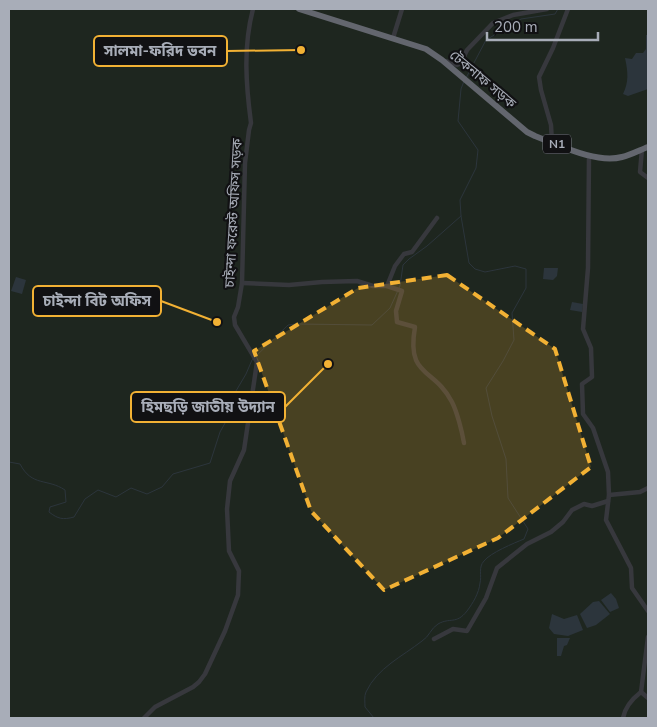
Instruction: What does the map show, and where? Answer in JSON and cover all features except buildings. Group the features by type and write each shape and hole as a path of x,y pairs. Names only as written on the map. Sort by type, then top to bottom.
{"highway":[{"name":"টেকনাফ সড়ক","path":"299,9 426,49 442,60 526,132 589,156 602,158 621,158 645,148"}],"street":[{"name":"চাইন্দা ফরেস্ট অফিস সড়ক","path":"144,718 155,707 200,682 225,631 238,596 239,571 228,551 227,509 230,481 244,450 257,362 235,325 234,318 242,283 245,164 251,123 246,59 248,28 252,9"},
{"path":"393,38 402,9"},
{"path":"442,60 457,65 461,63 466,50 493,23 512,15 547,9"},
{"path":"552,142 551,125 541,90 540,76 568,9"},
{"path":"645,148 640,172 648,178"},
{"path":"589,156 588,268 583,328 591,348 592,377 582,384 583,414 593,428 608,472 609,498 606,520 631,568 632,588 648,611"},
{"path":"389,287 395,266 404,254 412,252 437,218"},
{"path":"242,283 289,286 322,282 357,281 402,291 396,311 397,322 414,327 412,345 414,358 452,402 462,429 464,442"},
{"path":"434,639 453,630 468,631 486,598 497,568 527,544 551,532 563,522 572,510 584,504 592,506 609,498 640,492 648,488"},
{"path":"624,718 625,710 635,696 641,692 648,637"},
{"path":"641,692 648,698"}],"highlighted area":[{"path":"447,275 555,349 591,467 498,538 384,590 311,511 254,351 358,288"}],"shaded area":[{"path":"9,9 648,9 648,718 9,718"},
{"path":"646,35 648,35 648,89 628,96 623,94 627,77 625,58 632,59 636,53 643,53 646,49"},
{"path":"544,268 558,268 557,276 553,280 543,279"},
{"path":"16,277 26,280 22,294 11,291"},
{"path":"572,302 583,304 582,312 570,310"},
{"path":"611,593 616,599 619,608 610,612 601,600"},
{"path":"599,601 610,614 596,625 587,628 580,614 593,602"},
{"path":"552,614 564,619 577,615 583,630 568,636 554,634 549,628"},
{"path":"557,638 570,638 567,645 564,646 561,656 557,656"}],"waterway":[{"path":"466,78 486,40 521,19 555,14 558,9"},
{"path":"374,718 365,707 365,697 366,692 377,676 391,663 424,639 438,624 460,618 475,598 481,580 482,563 497,552 524,539 528,529 508,498 506,459 492,416 486,388 514,340 512,313 526,288 526,269 515,266 485,272 475,269 469,263 460,200 476,168 478,150 458,121 461,89 464,81"},
{"path":"9,462 20,464 35,479 65,490 66,502 50,507 49,512 64,519 74,517 85,499 98,490 116,497 131,488 147,494 162,487 173,474 210,463 220,432 229,416 233,396 252,360 288,325 372,325 390,308 400,286 403,265 461,216"}],"place":[{"name":"সালমা-ফরিদ ভবন","path":"301,50"},
{"name":"চাইন্দা বিট অফিস","path":"217,322"},
{"name":"হিমছড়ি জাতীয় উদ্যান","path":"328,364"}]}
